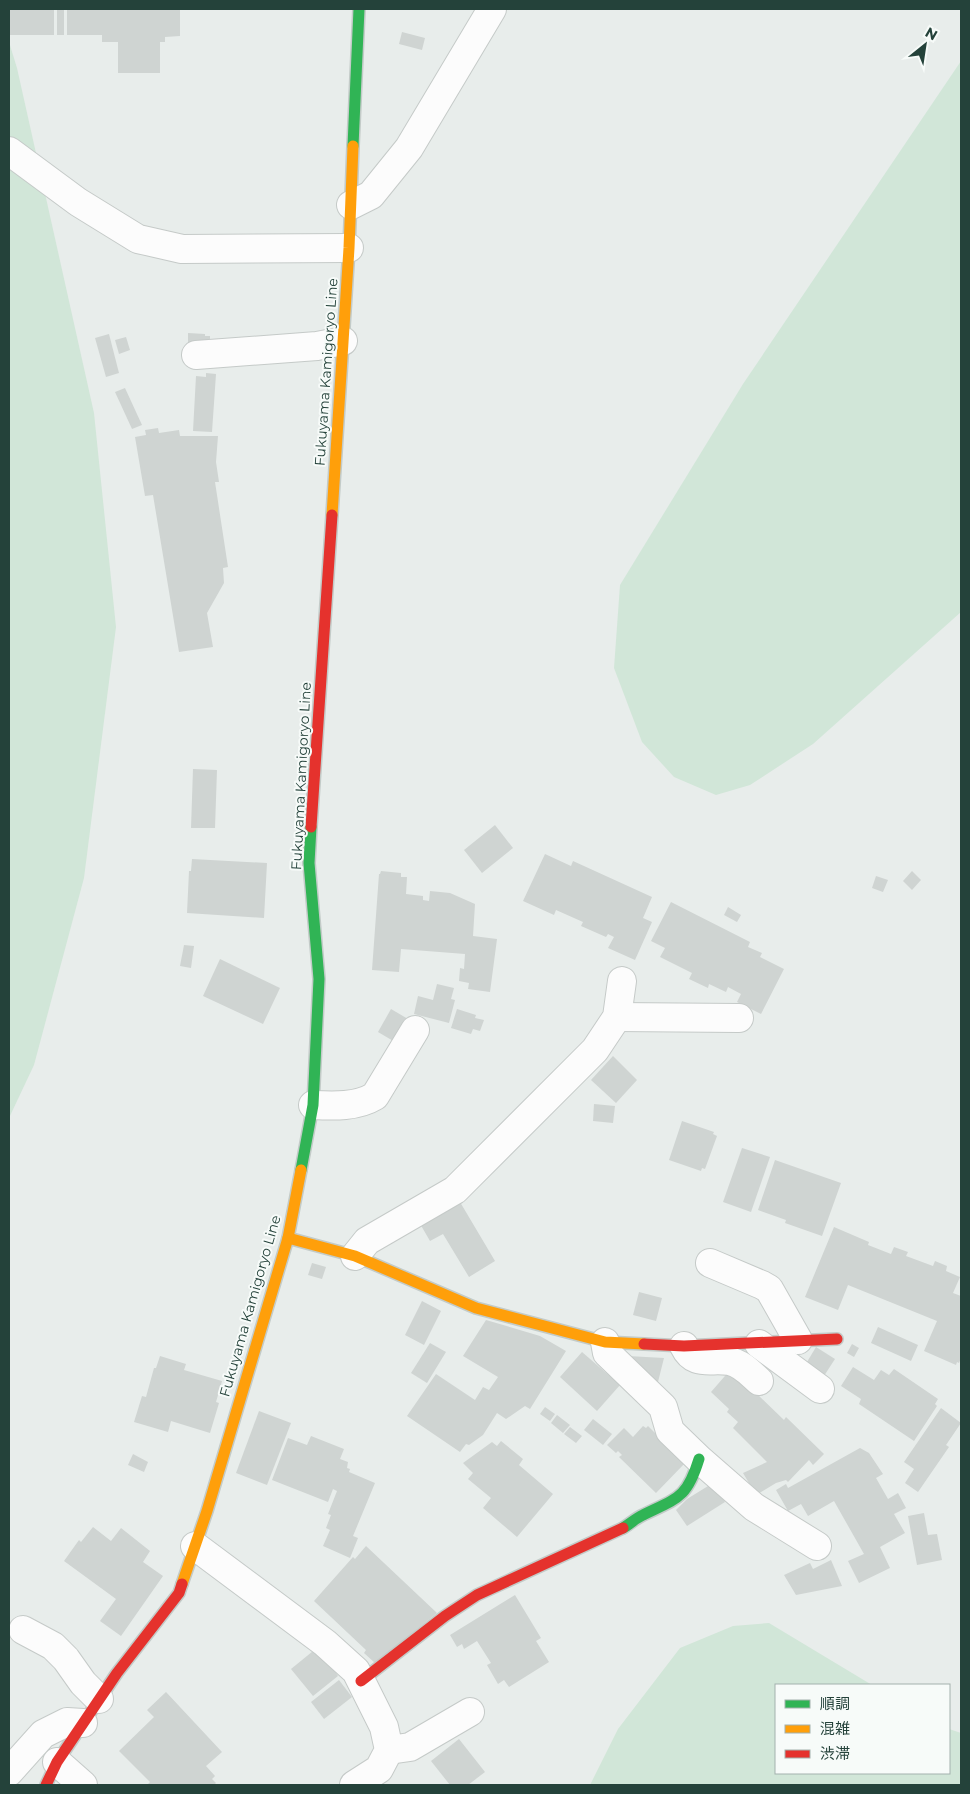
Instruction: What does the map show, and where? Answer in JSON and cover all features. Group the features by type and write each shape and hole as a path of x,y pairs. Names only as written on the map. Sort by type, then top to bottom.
{"main road":[{"name":"Fukuyama Kamigoryo Line","path":"52,1774 116,1673 179,1593 207,1511 288,1238 313,1105 319,978 309,863 349,248 359,9"},
{"path":"288,1238 355,1256 476,1308 605,1342 684,1346 837,1339"},
{"path":"361,1681 445,1616 478,1595 626,1526 640,1516 674,1500 687,1488 699,1459"}],"street":[{"path":"351,205 371,195 409,148 492,9"},
{"path":"9,151 78,202 138,239 182,249 349,248"},
{"path":"196,354 316,346 343,340"},
{"path":"355,1256 367,1241 455,1190 595,1050 617,1017 622,981"},
{"path":"617,1017 739,1018"},
{"path":"313,1105 336,1106 365,1102 375,1096 415,1030"},
{"path":"710,1263 769,1289 798,1340"},
{"path":"605,1342 607,1353 662,1407 670,1431 699,1459 754,1507 817,1546"},
{"path":"759,1344 820,1389"},
{"path":"684,1346 688,1356 698,1360 730,1361 742,1366 759,1380"},
{"path":"195,1546 325,1643 356,1671 384,1727 389,1750 378,1769 354,1785"},
{"path":"23,1630 53,1646 66,1659 83,1683 99,1699"},
{"path":"389,1750 410,1747 470,1712"},
{"path":"9,1772 43,1734 67,1722 83,1723"},
{"path":"52,1774 83,1785"}],"green space":[{"path":"9,42 17,68 94,413 116,627 84,878 34,1065 9,1118"},
{"path":"961,61 961,612 813,744 750,785 716,795 674,777 642,742 614,668 620,585 743,384"},
{"path":"769,1623 870,1684 775,1684 775,1774 950,1774 950,1729 961,1733 961,1785 590,1785 618,1729 680,1648 733,1626"}],"building":[{"path":"9,9 54,9 54,35 9,35"},
{"path":"57,9 64,9 64,35 57,35"},
{"path":"67,9 180,9 180,36 165,37 165,42 160,42 160,73 118,73 118,42 102,42 102,35 67,35"},
{"path":"402,32 425,38 422,50 399,44"},
{"path":"188,333 205,334 205,336 210,336 210,341 205,341 205,343 188,343"},
{"path":"109,334 119,373 106,377 95,338"},
{"path":"126,337 130,350 119,354 115,340"},
{"path":"206,373 216,374 212,432 193,431 196,376 206,377"},
{"path":"125,388 142,425 132,429 115,392"},
{"path":"158,428 159,433 179,430 180,436 218,436 216,462 219,482 215,482 228,567 223,568 224,583 207,613 213,647 179,652 153,495 145,496 135,437 146,435 145,430"},
{"path":"193,769 217,770 215,828 191,828"},
{"path":"495,825 513,848 482,873 464,850"},
{"path":"545,854 571,866 573,861 652,897 643,918 652,922 635,960 608,948 614,937 608,934 606,937 581,926 583,922 556,910 554,915 523,901"},
{"path":"192,859 267,863 264,918 187,913 189,871 191,871"},
{"path":"381,871 401,873 401,877 407,877 406,894 423,896 423,900 429,901 430,891 450,893 475,904 473,936 497,939 490,992 468,989 469,983 459,981 460,968 464,969 465,954 401,949 399,972 372,970 379,874"},
{"path":"912,871 921,880 912,890 903,881"},
{"path":"876,876 888,880 883,892 872,888"},
{"path":"671,902 750,942 748,947 762,953 760,957 784,969 761,1014 737,1002 741,994 728,987 726,992 709,984 708,988 689,979 692,973 660,957 665,948 651,941"},
{"path":"728,907 741,915 737,922 724,915"},
{"path":"184,945 194,946 191,968 180,966"},
{"path":"220,959 280,988 263,1024 203,996"},
{"path":"437,984 454,988 451,999 455,1000 449,1023 414,1014 418,996 433,1000"},
{"path":"391,1009 408,1019 395,1042 378,1032"},
{"path":"457,1009 476,1015 475,1018 484,1020 480,1031 473,1029 471,1034 451,1028"},
{"path":"613,1056 637,1080 616,1103 591,1080"},
{"path":"594,1104 615,1106 613,1123 593,1121"},
{"path":"682,1121 714,1132 713,1134 717,1136 705,1169 702,1168 701,1171 669,1160"},
{"path":"742,1148 770,1157 751,1212 723,1202"},
{"path":"775,1160 841,1183 822,1236 785,1223 786,1220 758,1210"},
{"path":"460,1202 495,1261 469,1277 443,1234 430,1241 419,1222"},
{"path":"834,1227 869,1242 868,1245 891,1254 894,1247 908,1252 906,1256 933,1266 935,1261 947,1266 946,1271 960,1277 953,1293 961,1296 961,1358 959,1363 957,1362 956,1365 924,1351 937,1321 848,1285 838,1310 805,1297"},
{"path":"312,1263 326,1267 322,1279 308,1275"},
{"path":"639,1292 662,1298 656,1321 633,1315"},
{"path":"422,1301 441,1311 424,1345 405,1335"},
{"path":"486,1320 540,1336 566,1351 530,1409 525,1406 506,1419 497,1413 483,1435 469,1445 466,1444 460,1452 407,1416 436,1374 475,1400 483,1387 489,1390 498,1377 463,1356"},
{"path":"878,1327 918,1345 911,1361 871,1343"},
{"path":"430,1343 446,1352 427,1383 411,1373"},
{"path":"852,1344 859,1348 854,1357 847,1353"},
{"path":"816,1347 835,1359 822,1379 804,1367"},
{"path":"582,1352 620,1385 597,1411 560,1377"},
{"path":"160,1356 186,1364 184,1370 222,1381 216,1402 219,1403 210,1433 171,1421 168,1432 134,1422 142,1396 146,1397 154,1368 156,1368"},
{"path":"628,1356 664,1358 657,1386"},
{"path":"853,1367 874,1380 881,1370 889,1375 894,1369 938,1399 935,1404 937,1406 914,1441 859,1404 861,1399 841,1386"},
{"path":"731,1369 784,1420 786,1417 824,1454 813,1465 809,1460 788,1482 786,1480 776,1483 756,1495 743,1473 767,1462 733,1428 738,1422 727,1412 729,1409 711,1392"},
{"path":"545,1407 555,1414 550,1421 540,1414"},
{"path":"941,1408 961,1423 946,1445 949,1447 918,1492 905,1483 914,1469 904,1462"},
{"path":"259,1411 291,1423 267,1485 236,1473"},
{"path":"557,1415 570,1425 563,1433 551,1423"},
{"path":"593,1419 612,1434 603,1445 584,1430"},
{"path":"643,1426 646,1428 648,1426 685,1463 656,1493 619,1457 622,1455 618,1451 616,1453 607,1445 624,1428 633,1437"},
{"path":"570,1427 582,1436 576,1443 564,1434"},
{"path":"311,1436 344,1449 340,1459 348,1462 347,1468 350,1469 349,1472 375,1483 353,1536 358,1538 350,1558 323,1546 330,1530 326,1528 331,1515 328,1514 337,1491 333,1489 328,1502 272,1480 288,1438 307,1445"},
{"path":"501,1441 523,1459 519,1465 553,1494 517,1537 483,1508 491,1498 468,1479 473,1473 463,1463 492,1442 497,1446"},
{"path":"860,1448 869,1453 883,1474 876,1478 888,1499 898,1493 906,1508 894,1514 905,1533 880,1547 890,1568 859,1583 848,1561 864,1554 834,1501 808,1516 801,1504 788,1511 776,1490 786,1484 788,1488"},
{"path":"133,1454 148,1462 144,1472 128,1465"},
{"path":"713,1483 725,1502 687,1526 676,1510 687,1499"},
{"path":"924,1513 928,1535 937,1534 942,1560 917,1565 908,1516"},
{"path":"93,1527 111,1541 121,1528 150,1551 143,1562 163,1576 121,1636 100,1621 116,1599 64,1561 79,1540 81,1542"},
{"path":"366,1546 437,1613 375,1663 364,1653 366,1650 314,1601 353,1557 355,1559"},
{"path":"831,1560 842,1586 796,1595 784,1575 810,1563 813,1569"},
{"path":"515,1595 541,1638 536,1641 549,1662 509,1687 504,1680 498,1684 487,1665 491,1663 477,1641 464,1649 462,1644 457,1647 450,1635"},
{"path":"318,1647 338,1676 313,1696 291,1669"},
{"path":"339,1680 352,1697 324,1719 311,1702"},
{"path":"166,1692 222,1752 206,1766 215,1776 212,1779 216,1783 214,1785 147,1785 150,1782 119,1751 154,1717 147,1710"},
{"path":"459,1739 485,1772 468,1785 450,1785 431,1761"}],"traffic: fast":[{"path":"353,146 359,9"},
{"path":"301,1170 313,1105 319,979 309,863 311,827"},
{"path":"623,1528 640,1516 665,1505 680,1495 690,1482 699,1459"}],"traffic: slow":[{"path":"332,515 349,248 353,146"},
{"path":"182,1584 207,1511 288,1238 301,1170"},
{"path":"288,1238 355,1256 476,1308 605,1342 644,1344"}],"traffic: jam":[{"path":"311,827 332,515"},
{"path":"644,1344 684,1346 837,1339"},
{"path":"361,1681 445,1616 477,1595 623,1528"},
{"path":"46,1785 57,1762 117,1673 179,1593 182,1584"}]}
